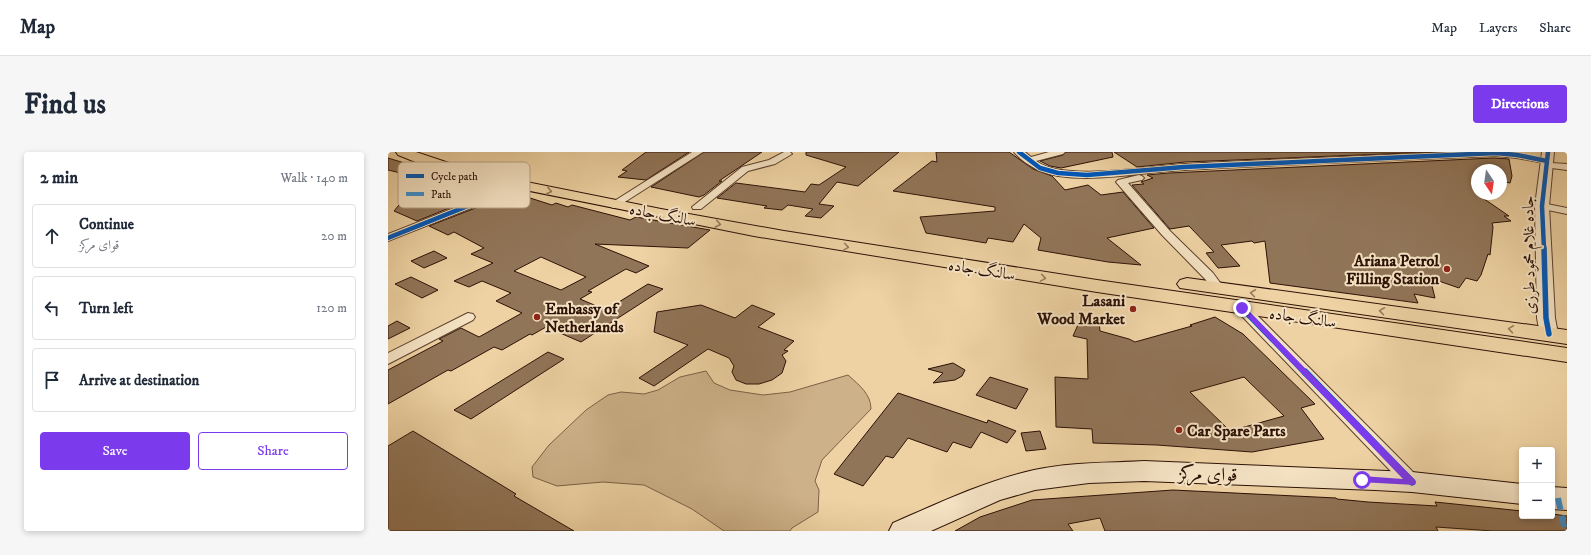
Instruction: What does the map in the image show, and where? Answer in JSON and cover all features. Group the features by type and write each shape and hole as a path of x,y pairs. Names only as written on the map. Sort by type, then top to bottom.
{"highway":[{"name":"سالنگ جاده","path":"403,152 432,162"},
{"name":"سالنگ جاده","path":"446,152 481,162"},
{"name":"سالنگ جاده","path":"530,173 697,207 950,252 1558,335"},
{"name":"سالنگ جاده","path":"530,187 758,232 941,262 1242,308 1567,355"}],"main road":[{"name":"قوای مرکز","path":"903,531 993,492 1035,480 1089,473 1144,471 1412,482 1519,494"},
{"path":"1555,498 1567,499"}],"street":[{"path":"613,204 698,152"},
{"path":"1018,152 1040,168 1058,173 1087,175 1184,167 1496,153 1547,159 1567,167"},
{"path":"1028,160 1060,152"},
{"path":"697,207 745,170 772,162 787,154"},
{"name":"جاده غلام‌ محمود طرزی","path":"1547,159 1542,206 1546,318 1558,335"},
{"path":"1184,167 1121,182 1166,233 1209,276 1215,284 1215,288"},
{"path":"1542,206 1567,211"},
{"path":"388,238 463,208"},
{"path":"1242,308 1412,482"},
{"path":"388,359 468,317"}],"shaded area":[{"path":"706,371 714,383 730,390 763,395 790,392 848,375 867,394 871,409 822,460 815,481 819,490 818,512 792,528 790,531 724,531 692,509 644,485 603,482 557,486 533,477 532,467 549,445 586,410 608,395 621,392 644,394 658,390 680,377"}],"building":[{"path":"646,152 689,152 646,180 618,177 627,171 622,170"},
{"path":"704,152 762,152 719,181 722,181 704,195 699,197 651,187"},
{"path":"806,152 899,152 858,186 837,182 819,204 834,206 821,218 805,216 813,209 788,205 782,210 764,208 767,206 717,198 736,183 805,192 811,184 819,185 846,167 806,155"},
{"path":"936,152 1009,152 1033,169 1052,176 1065,190 1088,185 1101,195 1123,192 1154,228 1107,238 1141,265 1108,262 1038,250 1041,238 1024,224 1013,242 988,238 986,243 926,233 920,217 995,211 995,207 893,191 932,161 937,162"},
{"path":"1066,152 1112,152 1113,157 1061,168 1050,166 1040,161 1063,155"},
{"path":"1114,152 1485,153 1408,153 1185,162 1137,167"},
{"path":"388,158 401,162 398,162 398,172 388,170"},
{"path":"1493,158 1509,159 1512,176 1510,183 1507,182 1507,164 1471,164 1471,200 1486,200 1509,216 1504,216 1511,221 1492,223 1493,227 1490,255 1488,254 1481,275 1477,281 1466,278 1459,288 1430,278 1435,298 1414,294 1418,303 1270,283 1265,241 1221,245 1240,266 1218,268 1206,253 1214,252 1189,226 1170,229 1132,185 1144,184 1141,182 1153,178 1147,175"},
{"path":"530,198 552,205 556,203 568,207 572,205 630,220 636,217 710,230 688,248 595,244 649,266 636,273 626,269 588,291 592,292 580,299 606,310 648,284 663,289 581,342 546,327 532,335 530,334 502,350 494,347 451,371 448,370 388,404 388,370 443,341 439,339 461,328 479,337 522,313 496,301 511,293 482,281 469,287 454,281 493,263 471,254 484,248 454,232 448,235 429,226 475,208 530,208","holes":["541,257 586,277 561,290 514,271"]},
{"path":"398,206 398,208 449,208 417,221 394,211"},
{"path":"434,251 447,258 424,268 411,261"},
{"path":"411,277 438,290 422,298 395,284"},
{"path":"701,305 735,318 752,305 775,314 758,327 794,341 784,350 788,351 782,355 786,361 782,373 772,380 759,384 746,384 736,380 732,372 734,366 729,358 708,349 654,386 639,378 688,345 654,332 657,312"},
{"path":"1215,317 1243,334 1315,404 1301,408 1324,439 1252,452 1157,445 1093,443 1092,429 1056,427 1055,377 1088,379 1087,339 1073,336 1081,318 1099,322 1100,331 1135,342 1192,326 1190,325","holes":["1244,377 1284,416 1230,431 1190,392"]},
{"path":"397,321 410,328 388,339 388,326"},
{"path":"548,352 564,359 471,419 454,410"},
{"path":"953,363 965,370 962,376 955,380 933,383 943,373 928,369"},
{"path":"990,377 1028,389 1016,409 976,395"},
{"path":"898,393 987,423 988,420 1016,431 1007,443 981,432 971,448 953,442 947,452 908,438 893,458 886,456 863,486 834,474"},
{"path":"413,431 516,494 514,496 574,531 388,531 388,446"},
{"path":"1040,431 1046,449 1026,451 1021,433"},
{"path":"1173,490 1336,498 1368,502 1437,506 1435,502 1519,511 1519,519 1555,519 1555,514 1567,516 1567,531 1493,531 1436,527 1438,531 1105,531 1100,518 1068,524 1073,531 955,531 980,517 1032,500"}],"marked path":[{"path":"1558,498 1565,531"}],"cycle path":[{"path":"1019,152 1040,168 1058,173 1087,175 1184,167 1496,153 1517,155 1547,161"},
{"path":"1548,152 1542,206 1546,318 1549,334"},
{"path":"388,238 463,208"},
{"path":"1242,308 1412,482"}],"place":[{"name":"Ariana Petrol Filling Station","path":"1447,269"},
{"name":"Lasani Wood Market","path":"1133,309"},
{"name":"Embassy of Netherlands","path":"537,317"},
{"name":"Car Spare Parts","path":"1179,430"}],"route":[{"path":"1242,308 1412,482 1362,480"}]}
